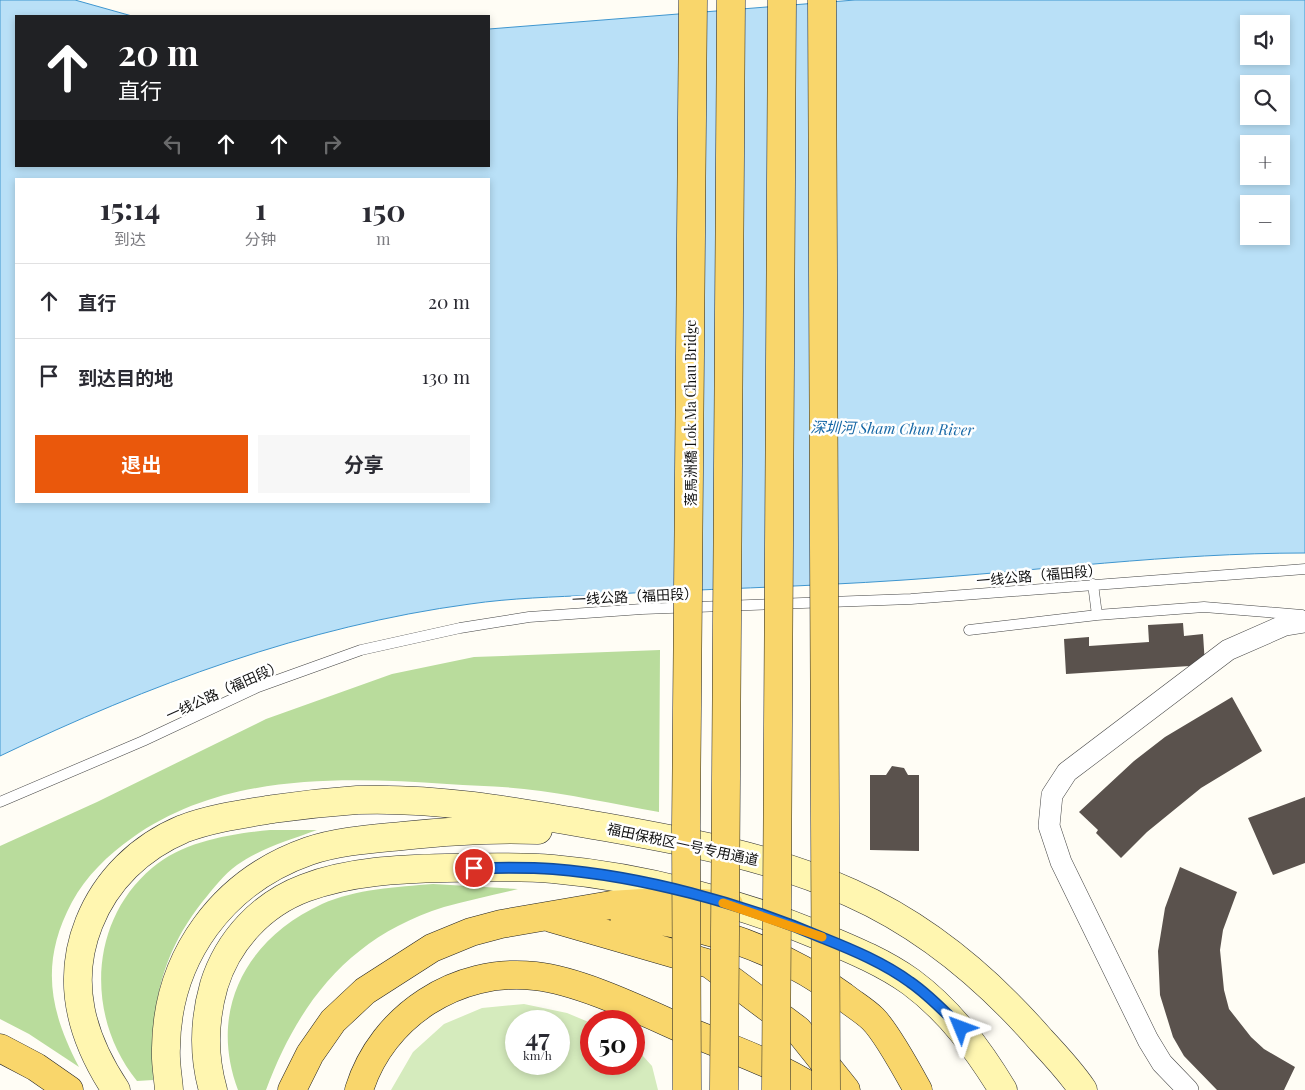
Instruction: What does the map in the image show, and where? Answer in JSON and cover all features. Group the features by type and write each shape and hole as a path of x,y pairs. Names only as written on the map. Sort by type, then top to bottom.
{"main road":[{"name":"落馬洲橋 Lok Ma Chau Bridge","path":"687,1090 686,827 693,0"},
{"path":"724,1090 732,0"},
{"path":"776,1090 782,0"},
{"path":"822,0 826,1090"},
{"name":"福田保税区一号专用通道","path":"116,1090 90,1045 82,1021 77,993 78,964 84,935 94,910 110,884 131,861 158,842 182,830 234,815 359,800 418,802 499,810 652,836 743,854 807,874 896,915 933,939 981,980 1024,1021 1076,1078 1083,1090"},
{"path":"169,1090 166,1048 171,1007 178,979 190,952 201,930 223,904 272,866 310,851 340,843 450,831 524,830 652,836"},
{"path":"213,1090 206,1056 209,1001 219,970 232,945 253,920 276,902 305,888 369,873 403,869 553,869 642,882 729,904 805,930 879,963 911,982 961,1028 984,1058 1003,1090"},
{"path":"292,1090 310,1054 333,1021 365,991 432,948 471,932 543,916 639,902 673,901 729,904"},
{"path":"543,916 600,914 648,918 700,928 746,942 780,958 832,988 874,1020 918,1090"},
{"path":"543,916 622,937 710,964 798,1030 846,1090"},
{"path":"359,1090 364,1072 383,1040 407,1015 436,995 464,983 497,976 536,976 608,997 757,1059 816,1090"},
{"path":"0,1048 36,1068 69,1090"}],"street":[{"path":"1188,1090 1162,1063 1148,1040 1061,862 1049,826 1052,795 1067,772 1228,650 1285,626 1305,622"}],"lane":[{"name":"一线公路（福田段）","path":"0,802 143,741 258,687 361,650 460,628 529,617 642,609 911,599 1305,569"},
{"path":"1094,584 1097,614"},
{"path":"969,630 1097,614 1204,607 1305,615"}],"green space":[{"path":"660,650 659,812 575,796 524,789 366,780 284,784 244,791 205,801 167,817 132,838 106,859 91,875 72,902 55,945 52,986 61,1026 79,1067 29,1034 0,1019 0,846 97,802 266,719 392,674 474,657"},
{"path":"270,830 317,830 276,845 246,859 228,873 203,901 176,943 160,986 154,1031 153,1080 137,1081 120,1056 109,1029 102,1000 101,971 106,943 115,915 131,890 152,868 178,851 208,840"},
{"path":"433,884 518,889 444,907 411,920 382,935 356,954 332,976 312,1001 279,1058 266,1090 238,1090 230,1060 228,1032 231,1005 240,980 254,957 273,937 295,919 322,904 363,892"},
{"path":"524,1004 553,1010 505,1010 505,1075 570,1075 570,1014 580,1018 580,1075 645,1075 645,1058 652,1066 658,1090 391,1090 413,1052 444,1024 482,1008"}],"water":[{"name":"深圳河 Sham Chun River","path":"0,0 75,0 128,15 15,15 15,167 490,167 490,29 855,0 1305,0 1305,553 1205,556 904,580 501,600 409,614 348,627 288,643 229,662 113,705 0,756"}],"building":[{"path":"1183,623 1184,636 1203,634 1205,665 1066,674 1064,639 1089,637 1089,646 1149,642 1148,625"},
{"path":"1232,697 1262,751 1201,788 1147,832 1121,858 1096,833 1098,830 1079,812 1134,761 1165,737"},
{"path":"892,766 904,768 908,775 919,775 919,851 870,850 870,775 886,775"},
{"path":"1305,797 1305,863 1273,875 1248,818"},
{"path":"1180,867 1237,892 1223,930 1220,950 1224,990 1229,1009 1251,1037 1264,1049 1295,1067 1284,1090 1217,1090 1184,1056 1173,1037 1160,995 1158,951 1165,908"}],"slow traffic":[{"path":"723,903 822,937"}],"route":[{"path":"474,868 553,869 597,875 642,882 729,904 805,930 879,963 911,982 961,1028"}]}
